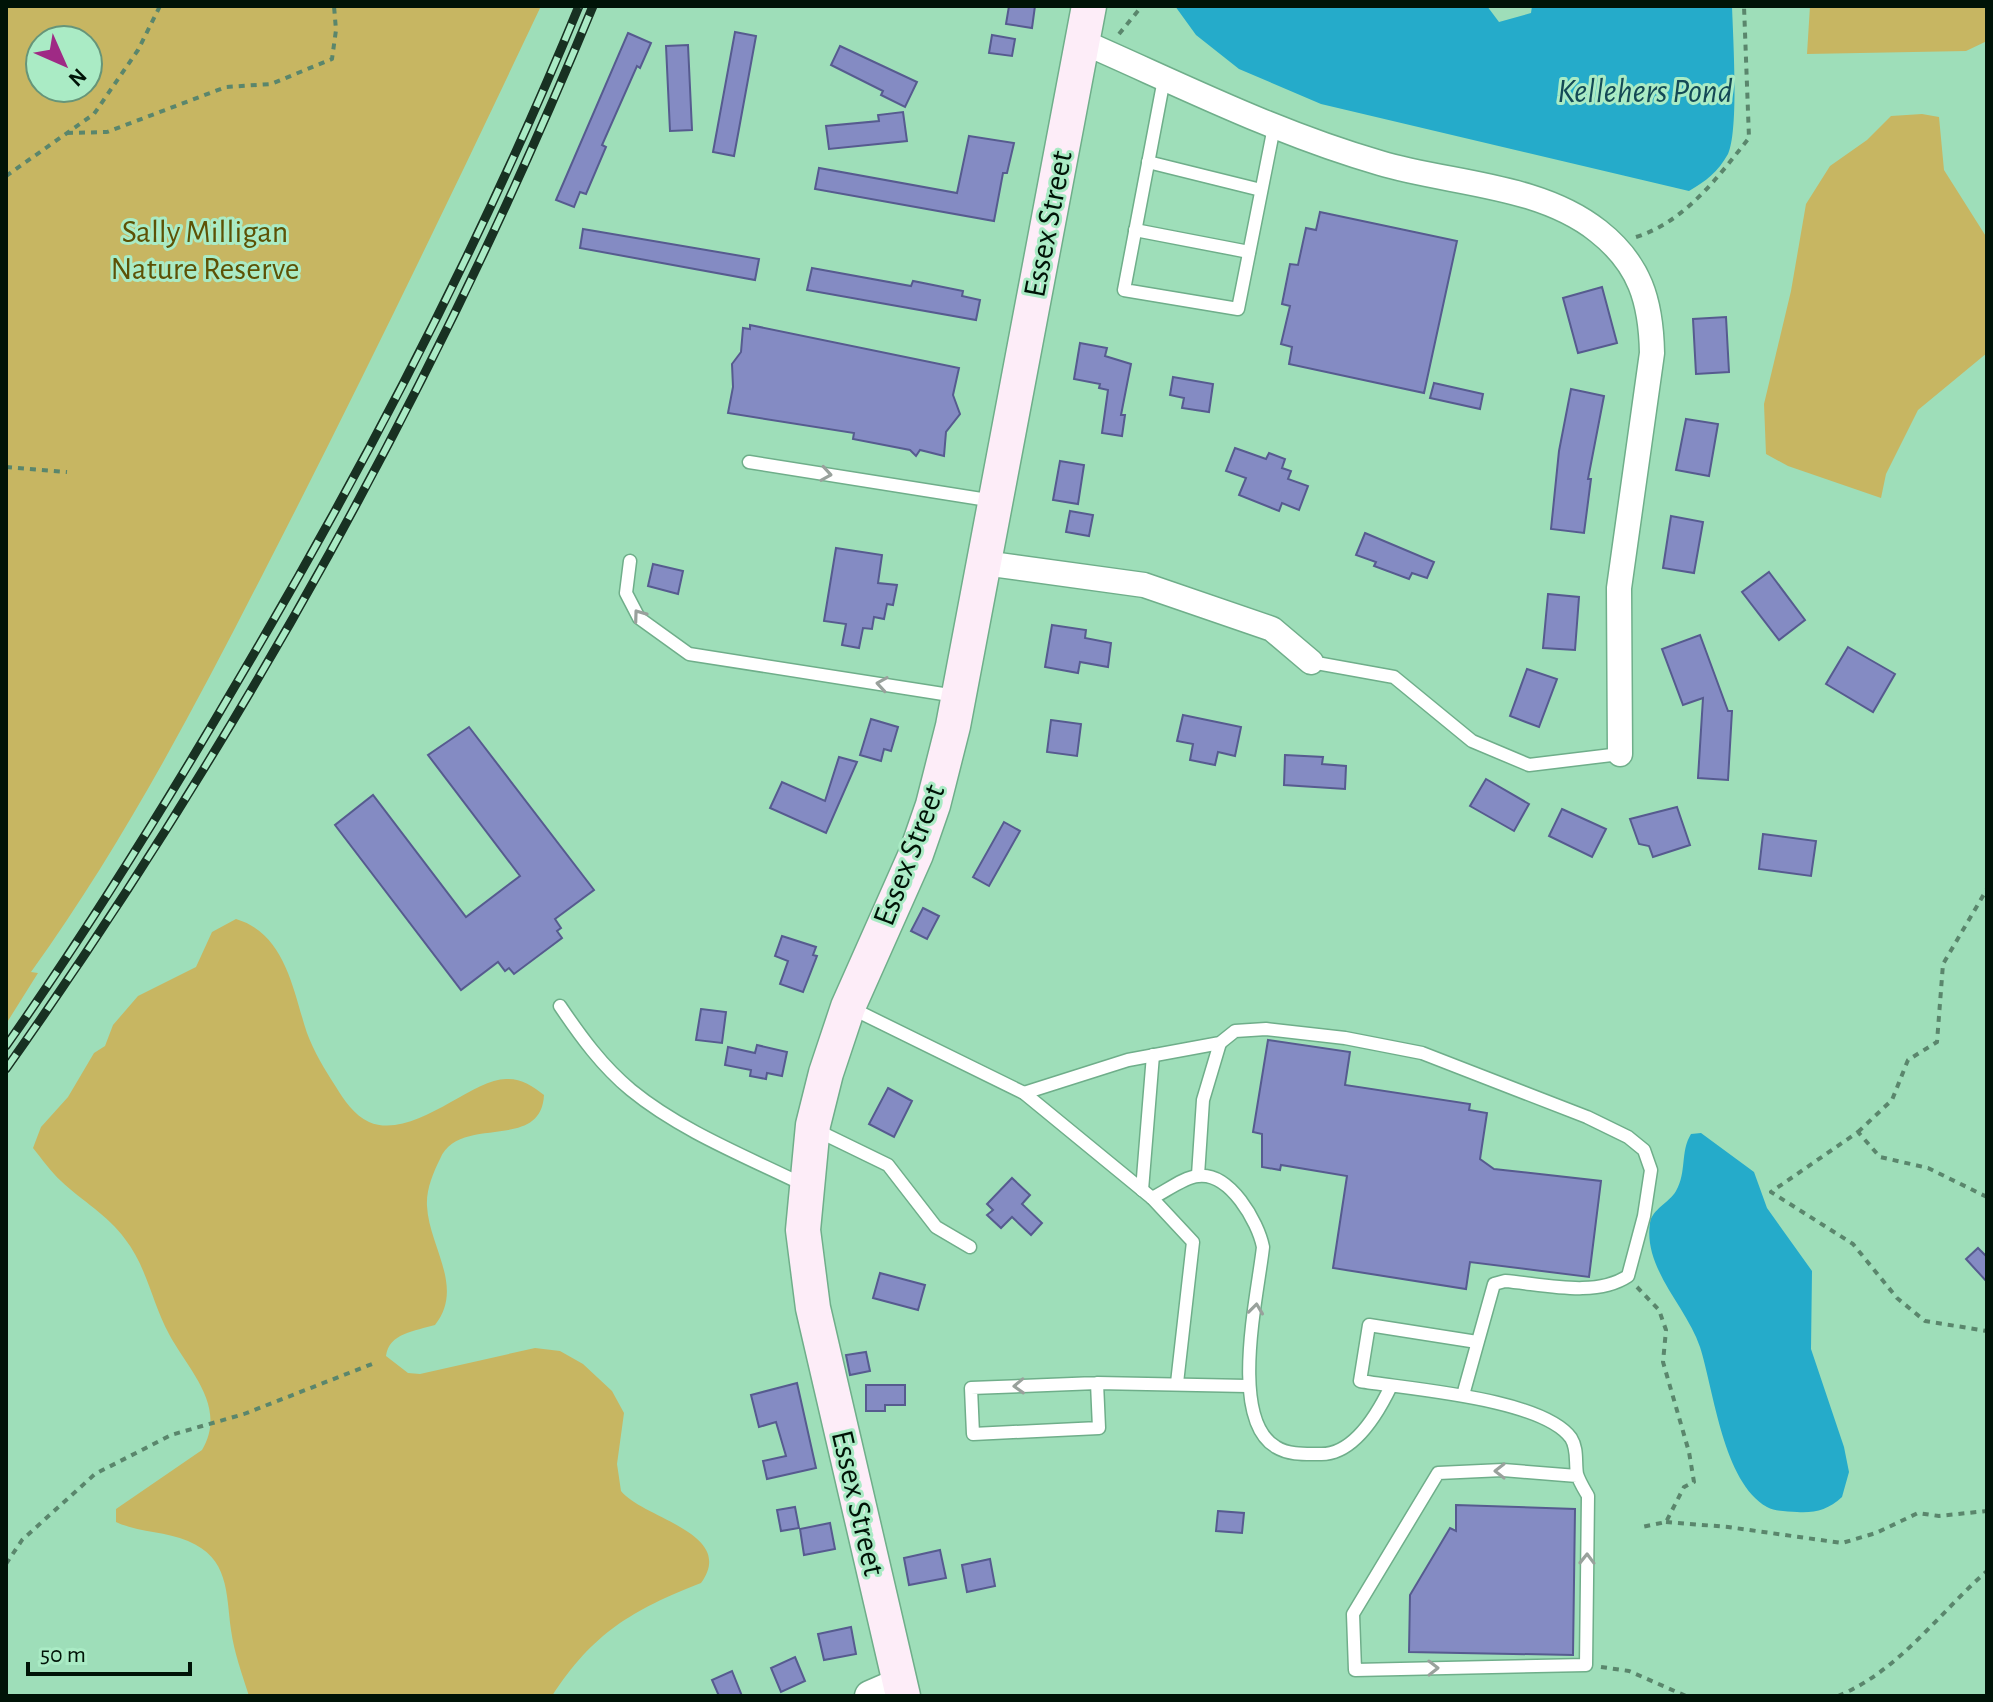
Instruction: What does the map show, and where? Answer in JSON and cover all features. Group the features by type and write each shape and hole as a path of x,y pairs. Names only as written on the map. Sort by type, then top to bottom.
{"main road":[{"name":"Essex Street","path":"891,1692 813,1308 803,1230 806,1186 813,1129 826,1073 848,1007 916,854 933,805 959,696 996,502 1093,46 1089,6"}],"street":[{"path":"1093,46 1274,127 1381,163 1521,195 1561,208 1597,230 1626,256 1644,285 1651,316 1652,353 1619,588 1620,754"},
{"path":"984,563 1144,585 1272,629 1311,662"}],"lane":[{"path":"1164,79 1124,290 1238,309 1274,127"},
{"path":"1148,162 1261,190"},
{"path":"1135,230 1249,252"},
{"path":"749,462 996,502"},
{"path":"630,561 626,593 639,618 689,654 959,696"},
{"path":"1311,662 1394,677 1472,741 1529,765 1620,754"},
{"path":"560,1006 592,1053 632,1091 690,1127 806,1186"},
{"path":"848,1007 1024,1093 1147,1194 1193,1242 1177,1383"},
{"path":"1024,1093 1153,1055 1220,1043 1235,1031 1266,1029 1345,1038 1422,1053 1587,1117 1628,1137 1644,1150 1651,1170 1644,1216 1628,1276 1615,1285 1598,1288 1505,1281 1494,1284 1463,1395"},
{"path":"1198,1175 1203,1100 1220,1043"},
{"path":"1147,1194 1153,1055"},
{"path":"813,1129 888,1165 936,1227 970,1247"},
{"path":"1147,1194 1198,1175 1216,1179 1234,1194 1260,1231 1263,1247 1247,1386 1264,1437 1277,1448 1328,1455 1355,1439 1379,1411 1391,1386"},
{"path":"1477,1342 1369,1325 1360,1381 1463,1395 1536,1416 1571,1439 1576,1452 1577,1476 1588,1496 1586,1665 1355,1670 1353,1614 1438,1473 1503,1470 1577,1476"},
{"path":"1097,1383 1099,1428 973,1434 971,1388 1097,1383 1247,1386"}],"path":[{"path":"6,176 94,114 138,50 160,6"},
{"path":"67,133 107,132 226,87 271,84 332,59 336,30 334,6"},
{"path":"1093,46 1142,6"},
{"path":"1615,246 1660,230 1694,203 1749,138 1744,6"},
{"path":"6,467 67,472"},
{"path":"1987,889 1943,964 1937,1042 1908,1060 1892,1100 1858,1132 1771,1192 1853,1244 1897,1298 1925,1321 1987,1331"},
{"path":"1858,1132 1880,1157 1928,1168 1987,1197"},
{"path":"1628,1276 1659,1310 1666,1330 1663,1362 1692,1467 1694,1482 1684,1487 1666,1522"},
{"path":"6,1564 22,1540 95,1474 171,1435 244,1414 372,1364"},
{"path":"1642,1527 1666,1522 1842,1543 1876,1533 1918,1513 1939,1516 1987,1511"},
{"path":"1838,1696 1856,1689 1912,1647 1987,1571"},
{"path":"1586,1665 1629,1671 1686,1696"}],"green space":[{"name":"Sally Milligan Nature Reserve","path":"6,6 541,6 374,353 215,666 129,822 31,972 38,973 6,1024"},
{"path":"1810,6 1987,6 1987,41 1966,51 1807,54"},
{"path":"1922,114 1939,117 1944,170 1987,238 1987,353 1918,410 1886,474 1881,498 1788,466 1766,454 1764,404 1791,291 1806,204 1830,166 1867,140 1891,116"},
{"path":"236,919 253,926 277,951 292,982 316,1054 346,1102 369,1122 386,1126 404,1123 422,1117 476,1088 506,1079 526,1083 544,1095 539,1113 529,1123 515,1129 464,1138 450,1145 440,1159 429,1188 427,1206 446,1281 447,1296 443,1311 435,1325 411,1331 392,1342 386,1356 408,1373 420,1374 535,1348 560,1351 583,1364 612,1391 624,1413 617,1464 621,1491 698,1539 707,1551 709,1566 701,1583 654,1603 616,1626 583,1656 552,1696 249,1696 234,1646 223,1578 211,1557 188,1541 116,1522 116,1509 202,1450 209,1434 208,1403 163,1322 133,1250 118,1230 57,1177 33,1148 41,1127 68,1097 94,1053 105,1046 113,1025 138,996 196,967 212,932"}],"water":[{"name":"Kellehers Pond","path":"1175,6 1487,6 1499,22 1531,13 1532,6 1732,6 1733,125 1728,154 1716,171 1689,191 1321,104 1239,69 1196,35"},
{"path":"1701,1133 1754,1172 1767,1208 1812,1271 1811,1349 1844,1447 1849,1472 1842,1497 1821,1510 1771,1509 1752,1495 1740,1478 1722,1434 1700,1347 1653,1256 1651,1218 1676,1191 1691,1134"}],"building":[{"path":"1009,6 1035,6 1032,28 1006,24"},
{"path":"735,32 756,36 734,156 713,152"},
{"path":"628,33 651,43 640,68 637,66 602,145 606,147 586,194 580,192 574,207 556,200"},
{"path":"992,35 1015,39 1012,56 989,53"},
{"path":"688,45 692,130 670,131 666,46"},
{"path":"840,46 917,82 905,107 881,95 883,91 831,65"},
{"path":"903,112 907,141 829,149 826,126 879,121 878,115"},
{"path":"969,136 1014,143 1007,173 1003,173 994,221 815,189 819,168 957,193"},
{"path":"1320,212 1457,241 1424,393 1289,364 1292,347 1281,344 1290,306 1282,304 1290,264 1298,265 1306,228 1316,230"},
{"path":"583,229 759,259 755,280 580,248"},
{"path":"812,268 911,286 913,281 963,291 962,296 980,300 976,320 807,290"},
{"path":"1602,287 1617,343 1578,353 1563,298"},
{"path":"1726,317 1729,372 1696,374 1693,319"},
{"path":"750,325 959,368 953,395 960,414 946,432 944,456 920,450 916,456 910,450 853,439 854,433 728,413 733,387 732,364 741,352 743,328 750,329"},
{"path":"1080,343 1107,348 1105,356 1131,364 1121,415 1125,415 1122,436 1102,433 1108,390 1099,388 1100,384 1074,379"},
{"path":"1173,377 1213,384 1209,412 1182,408 1184,398 1170,395"},
{"path":"1434,383 1483,394 1480,409 1430,398"},
{"path":"1571,389 1604,396 1588,479 1591,479 1584,533 1551,529 1559,451"},
{"path":"1686,419 1718,424 1709,476 1676,470"},
{"path":"1235,448 1266,459 1269,453 1285,459 1282,468 1291,471 1288,479 1308,486 1299,510 1282,503 1279,511 1239,495 1246,478 1226,471"},
{"path":"1060,461 1084,465 1078,504 1053,500"},
{"path":"1070,511 1093,515 1089,536 1066,532"},
{"path":"1671,516 1703,522 1694,573 1663,568"},
{"path":"1365,533 1434,562 1427,578 1412,573 1409,579 1374,566 1376,562 1356,555"},
{"path":"836,548 882,555 878,583 897,585 893,605 887,604 884,619 874,617 872,629 863,628 859,648 842,645 846,624 824,621"},
{"path":"653,564 683,571 678,594 648,586"},
{"path":"1769,572 1805,620 1779,640 1742,592"},
{"path":"1548,594 1579,597 1575,650 1543,648"},
{"path":"1052,625 1086,630 1085,638 1111,643 1108,667 1080,662 1078,673 1045,667"},
{"path":"1700,635 1728,711 1732,711 1728,780 1698,778 1703,698 1683,705 1662,649"},
{"path":"1848,647 1895,674 1873,712 1826,684"},
{"path":"1527,669 1557,679 1539,727 1510,716"},
{"path":"1183,715 1241,727 1235,756 1218,752 1215,765 1190,760 1193,744 1177,741"},
{"path":"871,719 898,727 891,751 884,749 881,761 860,755"},
{"path":"1051,720 1081,724 1077,756 1047,752"},
{"path":"469,727 594,890 555,919 561,928 557,931 562,938 514,974 509,968 505,971 498,962 461,990 335,825 373,795 466,917 520,876 428,755"},
{"path":"1285,755 1323,757 1322,764 1346,766 1345,789 1284,785"},
{"path":"839,757 857,762 826,833 770,808 782,782 825,801"},
{"path":"1486,779 1529,804 1514,831 1470,806"},
{"path":"1677,807 1690,845 1653,857 1649,846 1639,844 1630,819"},
{"path":"1562,809 1606,829 1592,857 1549,836"},
{"path":"1004,822 1020,831 989,886 973,877"},
{"path":"1763,834 1816,841 1811,876 1759,869"},
{"path":"923,908 939,916 927,939 911,931"},
{"path":"782,936 816,947 813,955 817,956 803,992 780,984 788,961 775,956"},
{"path":"701,1009 726,1012 722,1043 696,1040"},
{"path":"1268,1040 1350,1052 1345,1085 1470,1104 1469,1110 1487,1113 1480,1159 1494,1169 1601,1181 1589,1277 1470,1262 1466,1289 1333,1268 1347,1176 1281,1165 1280,1170 1262,1167 1262,1134 1253,1132"},
{"path":"757,1045 787,1052 782,1076 767,1073 766,1079 750,1076 751,1070 725,1065 728,1047 755,1053"},
{"path":"888,1088 912,1101 894,1137 869,1124"},
{"path":"1012,1178 1030,1195 1022,1204 1042,1223 1031,1235 1012,1217 1001,1228 987,1215 993,1210 987,1204"},
{"path":"1978,1248 1987,1257 1987,1282 1966,1259"},
{"path":"880,1273 925,1285 918,1310 873,1298"},
{"path":"866,1352 870,1371 850,1375 846,1355"},
{"path":"797,1383 816,1468 767,1479 763,1461 786,1456 776,1422 759,1427 751,1395"},
{"path":"866,1385 905,1385 905,1405 885,1405 885,1411 866,1411"},
{"path":"1456,1505 1575,1509 1573,1655 1409,1652 1410,1595 1450,1528 1456,1531"},
{"path":"795,1507 799,1528 781,1531 777,1510"},
{"path":"1218,1511 1244,1513 1242,1533 1216,1531"},
{"path":"830,1523 835,1549 804,1555 800,1529"},
{"path":"940,1550 946,1578 909,1585 904,1558"},
{"path":"990,1559 995,1586 967,1592 962,1565"},
{"path":"851,1627 856,1654 824,1660 818,1634"},
{"path":"795,1657 805,1681 781,1692 771,1668"},
{"path":"732,1671 742,1696 719,1696 712,1680"}],"railway":[{"path":"6,1046 99,909 157,816 335,511 464,262 579,6"},
{"path":"6,1069 92,944 174,816 254,686 329,554 401,420 469,283 533,146 593,6"}]}
